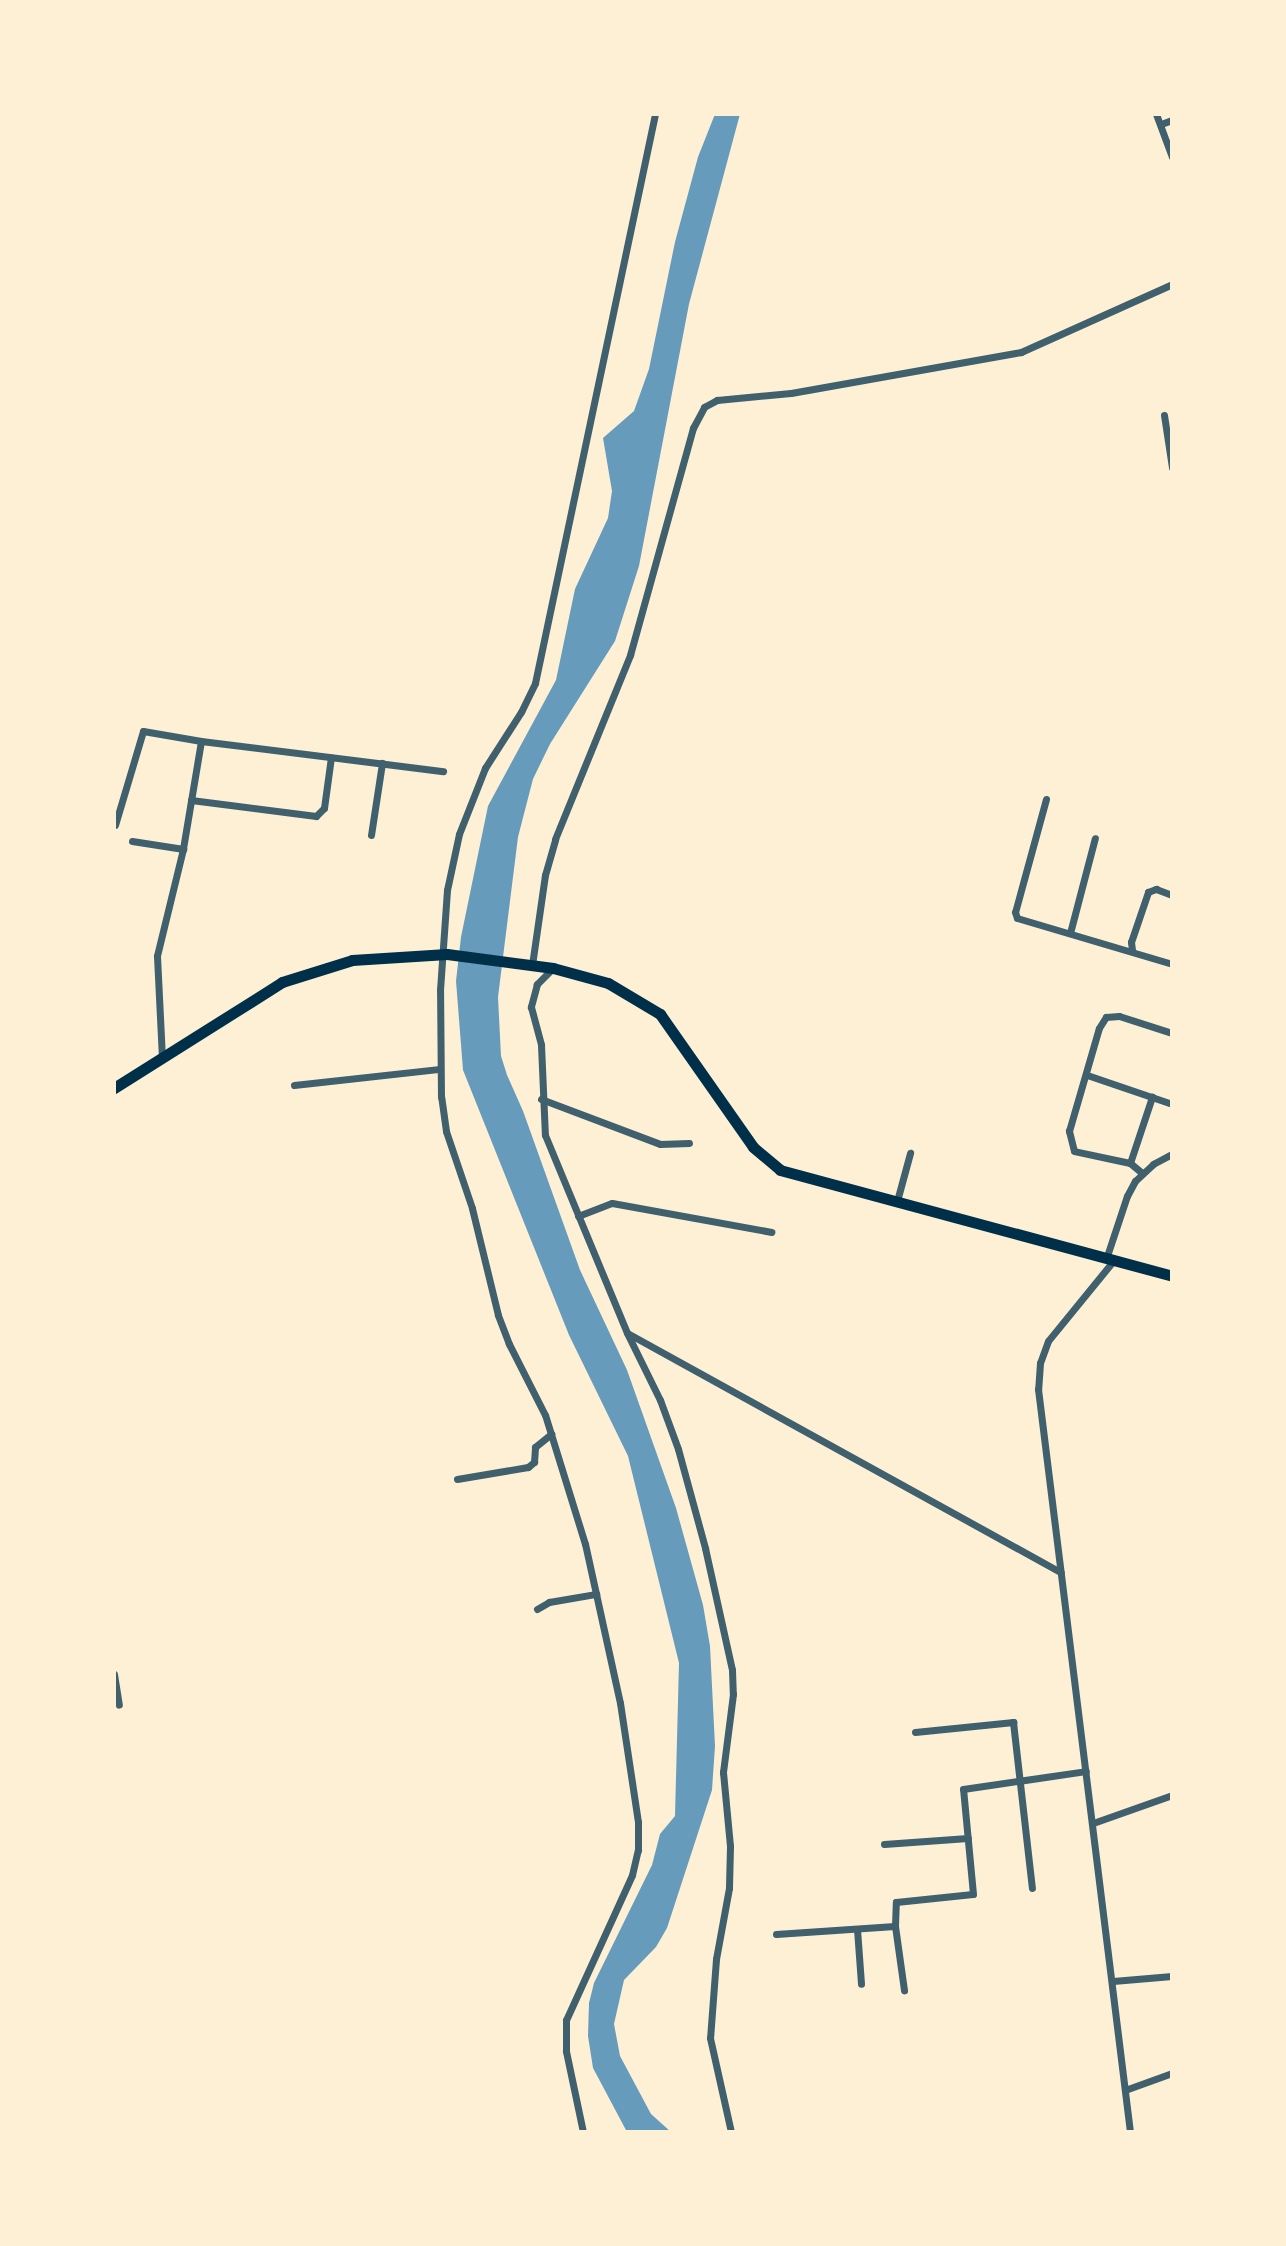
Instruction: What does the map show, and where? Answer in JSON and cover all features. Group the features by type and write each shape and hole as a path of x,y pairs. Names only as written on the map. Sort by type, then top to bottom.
{"main road":[{"path":"114,1088 282,982 352,960 444,955 553,968 608,983 660,1014 753,1147 770,1165 1172,1276"}],"street":[{"path":"583,2132 566,2051 566,2020 632,1875 639,1836 620,1703 585,1544 545,1415 509,1344 491,1291 472,1208 446,1131 440,1069 444,955 447,890 459,834 485,768 521,712 535,683 655,114"},
{"path":"1156,114 1172,157"},
{"path":"1161,124 1172,120"},
{"path":"527,964 555,839 630,655 693,428 704,407 717,400 791,393 1021,352 1172,284"},
{"path":"1164,415 1172,467"},
{"path":"115,825 143,731 149,729 201,741 443,771"},
{"path":"162,1057 157,956 183,849 201,741"},
{"path":"191,800 316,816 324,808 331,757"},
{"path":"371,835 382,763"},
{"path":"1046,799 1016,915 1172,964"},
{"path":"1070,933 1095,838"},
{"path":"132,841 183,849"},
{"path":"1132,950 1131,942 1148,892 1156,889 1172,895"},
{"path":"553,968 537,984 531,1007 541,1045 545,1135 627,1333 660,1400 678,1449 705,1548 733,1680 723,1772 730,1846 729,1888 716,1959 710,2038 731,2132"},
{"path":"1142,1173 1130,1163 1074,1151 1069,1131 1099,1028 1106,1017 1119,1016 1172,1033"},
{"path":"294,1085 440,1069"},
{"path":"1087,1075 1172,1104"},
{"path":"1130,1163 1152,1097"},
{"path":"541,1099 660,1144 689,1143"},
{"path":"897,1201 910,1153"},
{"path":"1130,2132 1038,1389 1040,1363 1053,1333 1112,1258 1127,1196 1142,1173 1172,1154"},
{"path":"578,1216 612,1203 771,1232"},
{"path":"627,1333 1061,1572"},
{"path":"457,1479 528,1467 534,1462 535,1447 551,1434"},
{"path":"537,1609 549,1602 596,1594"},
{"path":"114,1674 119,1705"},
{"path":"915,1732 1012,1722 1022,1780 1032,1888"},
{"path":"904,1990 895,1926 898,1901 973,1894 963,1789 1086,1771"},
{"path":"1093,1823 1172,1795"},
{"path":"884,1844 968,1838"},
{"path":"776,1934 895,1926"},
{"path":"857,1929 861,1984"},
{"path":"1113,1981 1172,1976"},
{"path":"1125,2090 1172,2073"}],"water":[{"path":"715,114 740,114 689,304 639,566 615,641 550,744 533,779 518,837 498,997 501,1056 507,1075 580,1270 627,1370 676,1508 703,1605 710,1646 715,1746 712,1790 667,1928 656,1947 624,1980 614,2024 620,2056 651,2114 671,2132 627,2132 593,2068 588,2036 589,2003 594,1983 652,1865 660,1834 675,1816 679,1663 628,1456 569,1335 463,1070 456,981 461,937 488,806 556,680 575,589 608,518 612,491 603,438 634,411 649,369 675,242 698,157"}]}
